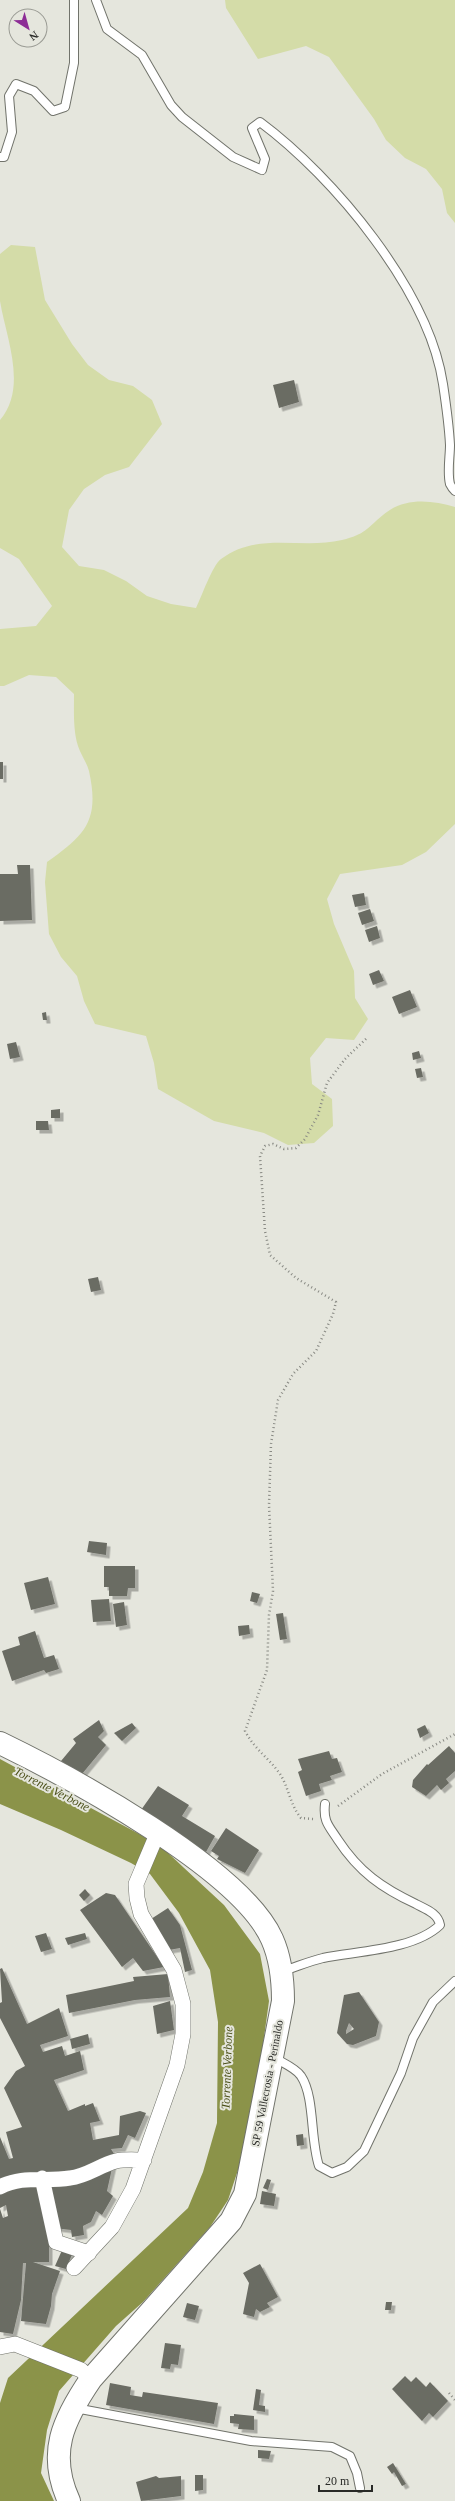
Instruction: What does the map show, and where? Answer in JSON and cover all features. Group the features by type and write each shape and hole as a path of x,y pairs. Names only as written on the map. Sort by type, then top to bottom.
{"main road":[{"name":"SP 59 Vallecrosia - Perinaldo","path":"0,1743 32,1759 218,1876 247,1903 272,1938 282,1971 283,2001 245,2194 231,2221 86,2374 72,2408 66,2418 59,2445 58,2471 70,2501"}],"street":[{"path":"74,2268 112,2227 133,2190 177,2065 182,2034 183,2004 174,1970 141,1914 136,1898 136,1884 156,1836"},
{"path":"0,2187 7,2183 42,2178 69,2178 91,2172 117,2160 144,2160"},
{"path":"42,2178 56,2242 89,2253"},
{"path":"0,2347 16,2344 86,2374"}],"lane":[{"path":"0,157 4,157 12,132 9,96 16,84 34,91 53,111 64,107 74,63 74,0"},
{"path":"96,0 107,29 142,55 171,105 182,117 233,157 262,170 265,159 252,128 260,122 274,133 329,185 387,256 410,292 430,333 443,383 450,444 450,485 455,491"},
{"path":"282,1971 323,1958 385,1948 425,1935 440,1925 439,1920 431,1912 401,1897 358,1868 324,1818 325,1804"},
{"path":"272,2057 301,2075 310,2101 314,2150 319,2166 332,2173 347,2167 364,2151 401,2073 413,2038 433,2002 455,1981"},
{"path":"72,2408 251,2441 332,2447 350,2456 357,2473 360,2488"}],"path":[{"path":"367,1038 345,1059 327,1083 318,1115 305,1139 296,1148 284,1149 273,1144 265,1146 260,1156 265,1231 270,1254 296,1278 336,1302 333,1314 316,1351 293,1374 278,1400 271,1444 269,1505 273,1591 269,1614 267,1670 245,1731 252,1745 279,1773 289,1792 293,1809 301,1818 324,1818 348,1797 382,1774 455,1734"},
{"path":"449,2393 455,2400"}],"shaded area":[{"path":"225,0 455,0 455,223 447,213 442,189 426,169 405,158 386,140 374,119 329,57 306,46 258,59 226,8"},
{"path":"11,245 35,247 45,300 72,344 88,365 109,380 133,386 152,400 162,424 129,467 105,475 84,489 69,510 62,547 79,566 104,570 126,581 147,596 171,604 196,608 214,568 221,559 235,551 265,543 327,543 350,538 361,533 391,509 409,503 427,502 455,507 455,824 426,852 402,865 340,874 327,899 334,924 354,971 355,998 368,1019 354,1040 326,1038 310,1058 312,1084 332,1099 333,1126 314,1143 288,1145 264,1133 214,1121 158,1089 154,1063 146,1036 95,1024 84,1001 77,976 61,957 49,934 45,882 47,862 80,835 91,815 92,788 88,768 76,740 74,694 56,677 29,675 4,686 0,686 0,629 36,626 52,606 19,559 0,548 0,420 8,407 13,393 14,378 13,362 0,301 0,254"}],"water":[{"name":"Torrente Verbone","path":"0,1759 141,1835 166,1851 224,1905 260,1954 269,2001 258,2081 242,2158 228,2200 210,2227 143,2302 116,2326 59,2391 47,2430 41,2473 54,2501 0,2501 0,2403 8,2378 188,2208 203,2172 217,2123 218,2022 210,1970 179,1913 150,1874 131,1863 61,1830 0,1804"}],"building":[{"path":"294,380 299,402 279,408 273,385"},
{"path":"0,762 3,762 3,779 0,779"},
{"path":"17,865 30,865 32,920 0,921 0,874 18,874"},
{"path":"364,893 366,905 355,907 352,895"},
{"path":"370,909 374,921 362,925 358,913"},
{"path":"377,926 380,938 369,942 365,930"},
{"path":"379,970 384,981 373,985 369,974"},
{"path":"410,990 417,1007 399,1014 392,997"},
{"path":"46,1012 47,1020 43,1020 42,1013"},
{"path":"16,1042 20,1057 10,1059 7,1044"},
{"path":"419,1051 421,1058 413,1060 412,1053"},
{"path":"421,1068 423,1077 417,1078 415,1069"},
{"path":"60,1109 60,1118 51,1118 51,1110"},
{"path":"36,1121 48,1121 49,1130 36,1130"},
{"path":"98,1277 101,1290 91,1292 88,1279"},
{"path":"89,1541 107,1543 106,1555 87,1552"},
{"path":"104,1566 135,1566 135,1588 128,1588 127,1596 109,1596 109,1587 104,1587"},
{"path":"48,1577 55,1604 31,1610 24,1583"},
{"path":"252,1592 260,1594 257,1603 250,1601"},
{"path":"109,1599 111,1621 93,1622 91,1600"},
{"path":"124,1602 127,1625 116,1627 113,1604"},
{"path":"283,1613 287,1639 280,1640 276,1614"},
{"path":"249,1625 250,1634 239,1636 238,1626"},
{"path":"35,1631 44,1658 54,1655 59,1669 46,1673 44,1670 12,1681 2,1651 20,1645 18,1637"},
{"path":"99,1720 104,1731 98,1737 106,1745 82,1774 61,1761 76,1743 73,1739"},
{"path":"132,1723 136,1728 122,1741 114,1733"},
{"path":"425,1725 429,1733 420,1738 417,1729"},
{"path":"449,1746 455,1753 455,1771 446,1779 449,1783 441,1790 437,1785 426,1796 412,1787 413,1780 427,1764 428,1765"},
{"path":"329,1751 332,1759 337,1758 342,1772 330,1776 332,1780 319,1784 321,1791 306,1796 298,1772 302,1770 298,1759"},
{"path":"158,1786 189,1805 182,1816 215,1836 206,1852 141,1810"},
{"path":"226,1828 259,1850 245,1873 217,1859 219,1856 211,1851"},
{"path":"85,1889 90,1895 84,1901 79,1895"},
{"path":"106,1893 115,1895 164,1967 143,1971 133,1958 122,1967 80,1910"},
{"path":"168,1908 180,1925 192,1970 185,1972 180,1948 169,1950 151,1919"},
{"path":"46,1933 52,1949 41,1952 35,1936"},
{"path":"85,1933 87,1939 68,1945 65,1938"},
{"path":"2,1968 27,2024 59,2008 68,2036 40,2045 43,2052 62,2046 65,2056 80,2051 84,2070 54,2080 68,2111 85,2104 85,2106 93,2103 100,2121 90,2123 93,2140 119,2135 120,2116 140,2111 146,2113 135,2138 128,2135 122,2148 111,2149 116,2157 82,2174 0,2182 0,2137 9,2159 13,2158 6,2132 22,2127 4,2088 16,2071 25,2066 0,2018 0,2003 2,2002 0,1969"},
{"path":"168,1974 170,1997 135,2000 69,2013 66,1995 134,1981 133,1977"},
{"path":"359,1992 379,2022 376,2036 353,2045 347,2044 337,2033 344,1995","holes":["349,2023 354,2029 346,2034"]},
{"path":"170,2001 174,2030 157,2034 153,2006"},
{"path":"88,2034 90,2044 72,2049 70,2039"},
{"path":"303,2134 304,2145 297,2146 296,2135"},
{"path":"113,2164 107,2191 113,2196 102,2215 96,2211 91,2222 83,2226 84,2235 72,2237 71,2230 54,2228 45,2182"},
{"path":"267,2179 271,2180 268,2190 263,2188"},
{"path":"38,2180 49,2235 49,2262 33,2262 60,2271 52,2294 51,2306 46,2324 21,2321 26,2263 23,2263 21,2300 13,2334 0,2332 0,2209 3,2218 8,2216 6,2205 0,2208 0,2184"},
{"path":"262,2191 276,2194 274,2206 260,2204"},
{"path":"63,2248 73,2252 66,2269 55,2266"},
{"path":"260,2264 278,2297 267,2303 270,2307 260,2312 256,2309 254,2317 243,2314 249,2283 243,2273"},
{"path":"386,2302 392,2302 391,2310 385,2310"},
{"path":"187,2303 199,2306 195,2320 183,2317"},
{"path":"165,2343 181,2345 178,2365 171,2364 170,2369 161,2368"},
{"path":"405,2376 411,2382 416,2377 426,2387 430,2382 448,2401 433,2417 429,2413 422,2421 392,2389"},
{"path":"110,2383 131,2387 130,2395 142,2397 143,2392 218,2403 214,2424 106,2405"},
{"path":"256,2389 261,2390 259,2405 265,2406 265,2412 253,2410"},
{"path":"234,2414 254,2416 254,2430 238,2429 239,2424 230,2423 230,2416 234,2416"},
{"path":"258,2450 271,2451 269,2459 258,2458"},
{"path":"393,2463 406,2484 402,2486 394,2472 392,2474 387,2467"},
{"path":"195,2475 203,2475 203,2490 195,2491"},
{"path":"156,2476 159,2478 181,2476 181,2496 141,2501 136,2482"}]}
